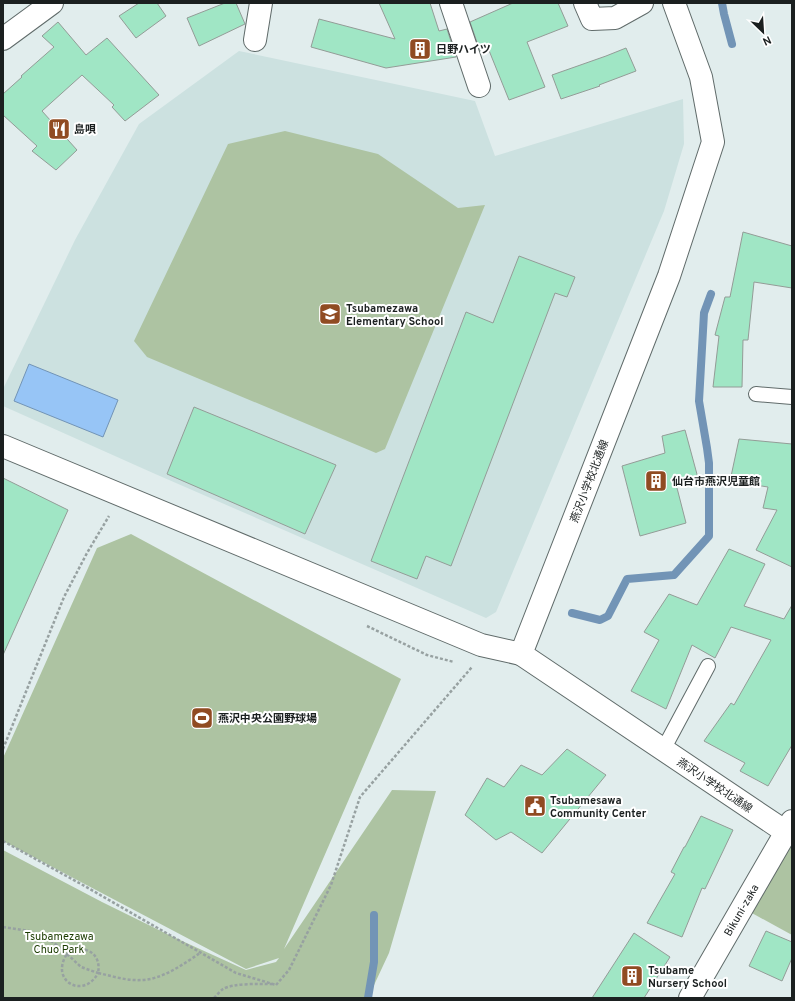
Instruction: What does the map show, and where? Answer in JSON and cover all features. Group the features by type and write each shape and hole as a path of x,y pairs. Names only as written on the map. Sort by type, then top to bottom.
{"street":[{"path":"3,39 52,3"},
{"path":"255,40 261,3"},
{"path":"452,3 479,86"},
{"path":"585,3 592,19 615,18 642,3"},
{"name":"燕沢小学校北通線","path":"674,3 701,77 713,142 669,276 521,654 663,750 789,827"},
{"path":"3,446 481,645 521,654"},
{"name":"Bikuni-zaka","path":"690,998 789,827"}],"lane":[{"path":"756,394 792,397"},
{"path":"663,750 708,666"}],"path":[{"path":"3,749 64,597 109,515 116,518"},
{"path":"364,624 427,655 457,663"},
{"path":"214,998 224,989 238,985 276,984 289,970 331,885 360,797 472,667 479,667"},
{"path":"3,841 236,973 276,984"},
{"path":"3,927 29,931 53,942 81,967 98,973 124,979 142,980 163,975 188,961 200,952"},
{"path":"78,949 87,950 95,956 99,967 98,973 92,982 80,986 75,986 70,983 62,974 62,964 67,954 78,949"}],"shaded area":[{"name":"Tsubamezawa Elementary School","path":"239,51 475,101 495,156 683,99 684,144 664,211 496,612 486,618 3,406 3,389 75,240 139,124"}],"green space":[{"path":"285,131 378,154 458,208 485,205 385,449 376,453 147,357 134,341 228,144"},
{"name":"燕沢中央公園野球場","path":"131,534 401,679 284,949 392,790 436,791 389,953 368,998 3,998 3,850 102,902 169,935 246,970 276,962 279,958 246,969 3,841 3,758 97,548"},
{"path":"792,829 792,935 750,912"}],"water":[{"path":"29,364 118,400 103,437 14,401"}],"building":[{"path":"139,3 157,3 166,16 136,38 119,16"},
{"path":"225,3 236,3 245,24 199,46 187,18"},
{"path":"379,3 430,3 439,31 447,29 456,57 386,68 311,47 319,19 395,39"},
{"path":"513,3 558,3 568,26 527,42 545,87 509,100 488,48 480,51 470,22"},
{"path":"58,22 86,55 107,38 159,95 125,121 112,107 114,105 82,75 42,111 77,150 56,170 32,151 37,146 3,115 3,94 54,47 42,36"},
{"path":"626,48 636,71 599,85 600,86 561,99 552,75"},
{"path":"743,232 792,246 792,288 754,282 748,340 743,340 742,387 713,387 719,336 715,335 725,297 730,297"},
{"path":"519,256 575,277 567,297 555,293 451,566 426,556 417,579 371,561 466,312 493,323"},
{"path":"194,407 336,465 305,534 167,474"},
{"name":"仙台市燕沢児童館","path":"685,430 698,478 676,484 686,523 640,536 622,466 665,453 662,436"},
{"path":"739,439 792,444 792,567 756,550 777,510 763,508 768,487 730,481"},
{"path":"3,478 68,510 3,655"},
{"path":"729,549 765,564 744,606 784,619 792,605 792,745 768,786 740,771 745,763 704,741 731,703 734,705 771,640 731,627 715,658 692,645 666,709 631,691 659,640 644,632 669,594 697,605"},
{"path":"567,749 606,775 542,853 511,832 496,840 465,815 487,778 504,787 521,765 542,775"},
{"path":"701,816 733,830 705,889 702,888 682,937 647,923 675,874 671,872"},
{"path":"766,931 792,942 792,958 782,981 749,966"},
{"name":"Tsubame Nursery School","path":"634,933 670,957 644,998 592,998"}],"waterway":[{"path":"722,3 732,44"},
{"path":"572,613 600,620 608,616 627,579 674,575 709,536 709,463 699,401 704,313 711,294"},
{"path":"368,998 374,962 374,915"}],"place":[{"name":"日野ハイツ","path":"420,49"},
{"name":"島唄","path":"59,129"},
{"name":"Tsubamezawa Elementary School","path":"330,314"},
{"name":"仙台市燕沢児童館","path":"656,481"},
{"name":"燕沢中央公園野球場","path":"202,718"},
{"name":"Tsubamesawa Community Center","path":"535,806"},
{"name":"Tsubame Nursery School","path":"632,976"}],"park label":[{"name":"Tsubamezawa Chuo Park","path":"59,942"}]}
